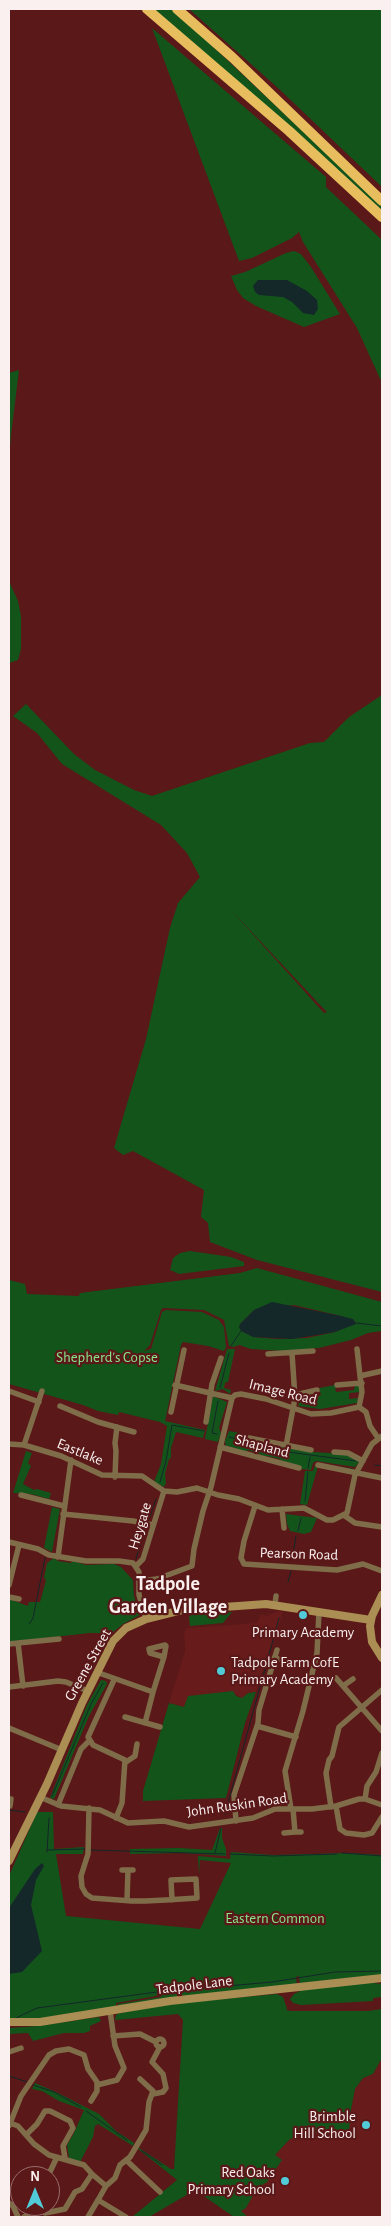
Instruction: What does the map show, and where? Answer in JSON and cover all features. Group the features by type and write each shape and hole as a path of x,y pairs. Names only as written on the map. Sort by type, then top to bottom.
{"highway":[{"path":"147,9 277,121 382,217"},
{"path":"177,9 232,57 382,201"}],"street":[{"path":"164,1491 175,1492 195,1488 239,1498 268,1510 304,1508 327,1520 345,1516 349,1509 356,1472 371,1445 380,1437 370,1426 366,1412 360,1408 362,1383 357,1349"},
{"path":"171,1412 184,1350"},
{"path":"268,1354 313,1351"},
{"path":"286,1446 295,1395 292,1353"},
{"path":"206,1422 211,1393 221,1358"},
{"path":"360,1376 382,1371"},
{"path":"337,1385 362,1383"},
{"path":"175,1386 232,1398"},
{"path":"295,1395 317,1390"},
{"path":"9,1391 39,1402"},
{"path":"24,1445 42,1391"},
{"name":"Image Road","path":"139,1581 157,1579 192,1566 194,1549 232,1398 241,1394 316,1414 360,1408"},
{"path":"60,1406 90,1419 134,1432"},
{"path":"115,1477 117,1427"},
{"path":"249,1438 311,1450"},
{"name":"Eastlake","path":"9,1444 24,1445 71,1460 102,1475 115,1477 142,1476 164,1491"},
{"name":"Shapland","path":"220,1447 299,1468"},
{"path":"334,1452 348,1453 363,1461"},
{"path":"58,1557 71,1460"},
{"path":"318,1465 382,1478"},
{"name":"Heygate","path":"136,1566 143,1559 164,1491"},
{"path":"21,1496 64,1506"},
{"name":"Pearson Road","path":"255,1506 244,1538 242,1562 247,1565 337,1570 363,1564 382,1571"},
{"path":"282,1509 284,1528"},
{"path":"63,1514 133,1521 153,1525"},
{"path":"345,1516 355,1523 382,1527"},
{"path":"9,1542 38,1549 58,1557 92,1562 125,1561 136,1566 140,1598 146,1619"},
{"path":"9,1584 19,1545"},
{"path":"9,1597 19,1599"},
{"path":"382,1597 370,1620 372,1642 382,1658"},
{"name":"Greene Street","path":"9,1861 88,1691 117,1635 128,1626 146,1619 193,1608 275,1600 319,1612 370,1620"},
{"path":"284,1833 298,1832 285,1772 296,1737 317,1653 319,1612"},
{"path":"9,1644 59,1639"},
{"path":"18,1643 23,1686"},
{"path":"236,1821 234,1795 257,1726 276,1650"},
{"path":"145,1723 164,1657"},
{"path":"274,1658 283,1660"},
{"path":"98,1673 153,1692"},
{"path":"336,1678 382,1731"},
{"path":"344,1686 353,1679"},
{"path":"114,1680 88,1732 89,1741 96,1746 123,1757 126,1762"},
{"path":"9,1687 47,1682 66,1682 88,1691"},
{"path":"382,1690 339,1727 326,1773 340,1829 344,1832 359,1835 371,1834 375,1831 382,1817"},
{"path":"125,1717 160,1727"},
{"path":"257,1726 296,1737"},
{"path":"9,1737 10,1729 62,1750"},
{"path":"58,1805 81,1749 89,1741"},
{"path":"116,1818 122,1802 122,1780 126,1762 135,1756 137,1744"},
{"path":"382,1753 376,1772 367,1786 365,1799 382,1805"},
{"name":"John Ruskin Road","path":"40,1797 58,1805 100,1810 128,1823 164,1821 189,1827 236,1821 258,1816 270,1810 334,1807 365,1799"},
{"path":"10,1806 11,1799"},
{"path":"89,1808 88,1853 81,1874 84,1892 92,1898 128,1900 172,1900 197,1898 196,1879 171,1880 172,1900"},
{"path":"128,1870 128,1900"},
{"name":"Tadpole Lane","path":"9,2022 40,2022 170,2001 382,1978"},
{"path":"98,2085 116,2080 123,2070 113,2036 110,2011"},
{"path":"113,2036 140,2034 158,2045 152,2062 163,2074 166,2088 163,2092 153,2094"},
{"path":"9,2052 21,2048"},
{"path":"91,2102 98,2085 96,2078 88,2069 83,2054 69,2050 53,2052 21,2096 9,2125 18,2126 49,2155 65,2158 85,2166 106,2186"},
{"path":"88,2217 106,2186 114,2180 120,2166 146,2130 149,2102 153,2094 151,2088 140,2079"},
{"path":"26,2135 37,2124 45,2111 50,2111 70,2122 73,2128 63,2146 65,2158"},
{"path":"53,2166 57,2157"},
{"path":"126,2160 160,2192"},
{"path":"60,2210 65,2209 75,2192 81,2190 92,2174"},
{"path":"98,2200 128,2216"},
{"path":"9,2203 13,2206 18,2217"}],"shaded area":[{"name":"Tadpole Farm CofE Primary Academy","path":"278,1611 283,1612 256,1692 248,1693 242,1698 235,1694 184,1707 169,1703 185,1651 184,1632 187,1628 257,1623 261,1614 267,1616"},
{"name":"Red Oaks Primary School","path":"382,2058 382,2217 248,2217 216,2193 275,2155 290,2139 307,2133 320,2133 339,2139 349,2135 350,2115 355,2089 363,2078 373,2074"}],"green space":[{"path":"153,9 173,9 382,206 382,212"},
{"path":"189,9 382,9 382,187 278,88"},
{"path":"152,28 326,177 326,187 382,240 382,383 357,328 303,242 299,232 292,238 252,258 239,261"},
{"path":"294,251 301,254 311,267 340,314 304,327 256,306 243,298 237,290 231,276"},
{"path":"19,370 11,435 9,459 9,373"},
{"path":"9,581 18,601 21,616 21,649 18,660 9,663"},
{"path":"382,695 382,1292 257,1260 210,1242 208,1223 201,1217 204,1190 133,1151 123,1155 114,1148 146,1039 170,928 178,903 200,877 187,853 161,825 62,764 37,733 13,716 26,704 74,754 95,770 134,790 152,796 310,743 324,742 349,717","holes":["231,910 327,1012 324,1013"]},
{"path":"190,1251 231,1257 244,1262 244,1266 179,1274 170,1270 173,1258 180,1253"},
{"name":"Shepherd's Copse","path":"257,1268 382,1302 382,1331 368,1333 351,1340 319,1348 283,1351 251,1349 239,1345 229,1346 224,1320 204,1310 163,1308 150,1345 144,1351 151,1349 162,1312 166,1310 202,1312 219,1320 224,1327 226,1347 224,1351 183,1342 181,1345 165,1421 205,1430 203,1438 176,1432 171,1448 171,1458 169,1459 165,1474 166,1483 164,1487 154,1482 161,1464 167,1426 160,1422 119,1412 118,1415 98,1411 9,1384 9,1280 25,1284 27,1294 79,1296 80,1293 240,1273","holes":["294,1305 341,1316 356,1322 335,1332 307,1338 277,1339 253,1337 240,1324 254,1310"]},
{"path":"227,1349 235,1349 228,1382 225,1383 224,1388 231,1390 230,1394 223,1389 215,1391"},
{"path":"335,1385 336,1392 354,1390 355,1386 360,1385 361,1392 349,1393 349,1399 358,1398 357,1403 320,1409 298,1406 300,1399 297,1396 301,1395 302,1400 321,1395 319,1388"},
{"path":"213,1396 227,1402 219,1428 221,1433 218,1442 205,1439"},
{"path":"229,1431 245,1434 241,1435 241,1438 271,1445 313,1452 345,1454 360,1461 355,1467 316,1461 313,1463 311,1470 301,1469 301,1467 281,1461 280,1459 264,1457 248,1450 245,1452 226,1447 225,1441"},
{"path":"26,1451 32,1453 28,1463 31,1466 23,1484 34,1490 37,1489 51,1493 49,1499 31,1494 13,1493"},
{"path":"316,1463 354,1469 354,1471 318,1466 307,1505 300,1504 305,1471 313,1471"},
{"path":"52,1507 60,1509 52,1552 44,1548"},
{"path":"286,1514 317,1518 311,1532 304,1534 290,1531"},
{"path":"54,1558 58,1561 71,1563 73,1561 86,1565 114,1564 121,1567 133,1580 134,1596 140,1615 123,1624 112,1633 90,1633 9,1642 9,1599 28,1606 29,1602 40,1602 46,1580 44,1578 47,1563"},
{"path":"232,1612 223,1623 190,1626 189,1617 193,1613"},
{"path":"101,1680 106,1681 107,1684 89,1716 54,1799 50,1798 87,1705"},
{"path":"233,1691 236,1696 242,1698 248,1693 256,1692 245,1723 226,1798 143,1801 143,1791 169,1703 184,1707 188,1696"},
{"name":"Eastern Common","path":"37,1812 53,1812 54,1849 84,1847 83,1854 56,1854 66,1916 200,1929 231,1863 200,1860 199,1875 198,1856 230,1859 231,1852 273,1855 349,1853 382,1855 382,1976 300,1985 299,1976 296,1977 297,1985 184,1996 182,1995 181,1988 178,1988 177,1998 118,2007 118,2004 161,1997 160,1991 156,1996 116,2003 116,2008 51,2018 9,2019 9,1876"},
{"path":"220,1828 222,1828 226,1856 184,1853 130,1854 130,1849 179,1848 212,1850"},
{"path":"365,1982 382,1984 382,1997 373,1998 373,2001 301,2005 293,2003 290,1999 294,1994 302,1990"},
{"path":"277,1994 283,1997 286,2010 291,2011 368,2011 382,2009 382,2058 373,2074 363,2078 355,2089 350,2115 349,2135 339,2139 320,2133 307,2133 290,2139 275,2155 282,2160 267,2182 257,2188 246,2208 241,2211 248,2217 234,2217 195,2190 149,2217 132,2217 177,2180 137,2148 174,2169 183,2020 178,2014 115,2020 116,2015 177,2003"},
{"path":"99,2017 101,2021 90,2026 90,2031 84,2033 64,2033 33,2041 28,2033 9,2034 9,2025 10,2028 38,2026"},
{"path":"35,2083 99,2114 116,2131 134,2143 133,2146 98,2124 95,2126 93,2137 80,2162 69,2158 67,2145 84,2110 59,2101 42,2091 32,2089"}],"water":[{"path":"258,280 287,280 307,291 317,300 318,309 314,315 303,313 292,302 283,297 259,295 255,292 253,286"},
{"path":"272,1302 353,1319 356,1324 335,1332 292,1339 253,1337 241,1331 240,1324 254,1310"},
{"path":"42,1863 44,1866 36,1880 31,1905 42,1951 22,1972 9,1974 9,1908 35,1869"}],"waterway":[{"path":"356,1323 382,1326"},
{"path":"231,1346 241,1331"},
{"path":"220,1388 229,1353"},
{"path":"217,1434 212,1433 218,1401"},
{"path":"160,1482 166,1461 172,1425 204,1431"},
{"path":"229,1437 288,1452 356,1461"},
{"path":"308,1468 310,1457"},
{"path":"375,1465 382,1466"},
{"path":"305,1501 308,1472"},
{"path":"149,1519 156,1499"},
{"path":"298,1531 301,1518"},
{"path":"136,1559 146,1527"},
{"path":"292,1560 296,1536"},
{"path":"29,1624 33,1618 45,1558"},
{"path":"288,1582 291,1571"},
{"path":"225,1814 279,1618"},
{"path":"52,1796 91,1704 103,1683"},
{"path":"9,1810 25,1812"},
{"path":"47,1852 49,1818"},
{"path":"215,1853 221,1828"},
{"path":"47,1850 86,1849"},
{"path":"90,1850 225,1854"},
{"path":"342,1853 382,1856"},
{"path":"230,1854 273,1856 337,1854"},
{"path":"182,1990 272,1982 335,1972 382,1971"},
{"path":"162,1992 178,1990"},
{"path":"16,2018 37,2008 157,1992"},
{"path":"9,2076 27,2082"},
{"path":"33,2085 54,2092 81,2107"},
{"path":"86,2111 127,2140"},
{"path":"142,2151 162,2165"}],"place":[{"name":"Primary Academy","path":"303,1615"},
{"name":"Tadpole Farm CofE Primary Academy","path":"221,1671"},
{"name":"Brimble Hill School","path":"366,2125"},
{"name":"Red Oaks Primary School","path":"285,2181"}],"district":[{"name":"Tadpole Garden Village","path":"168,1596"}]}
